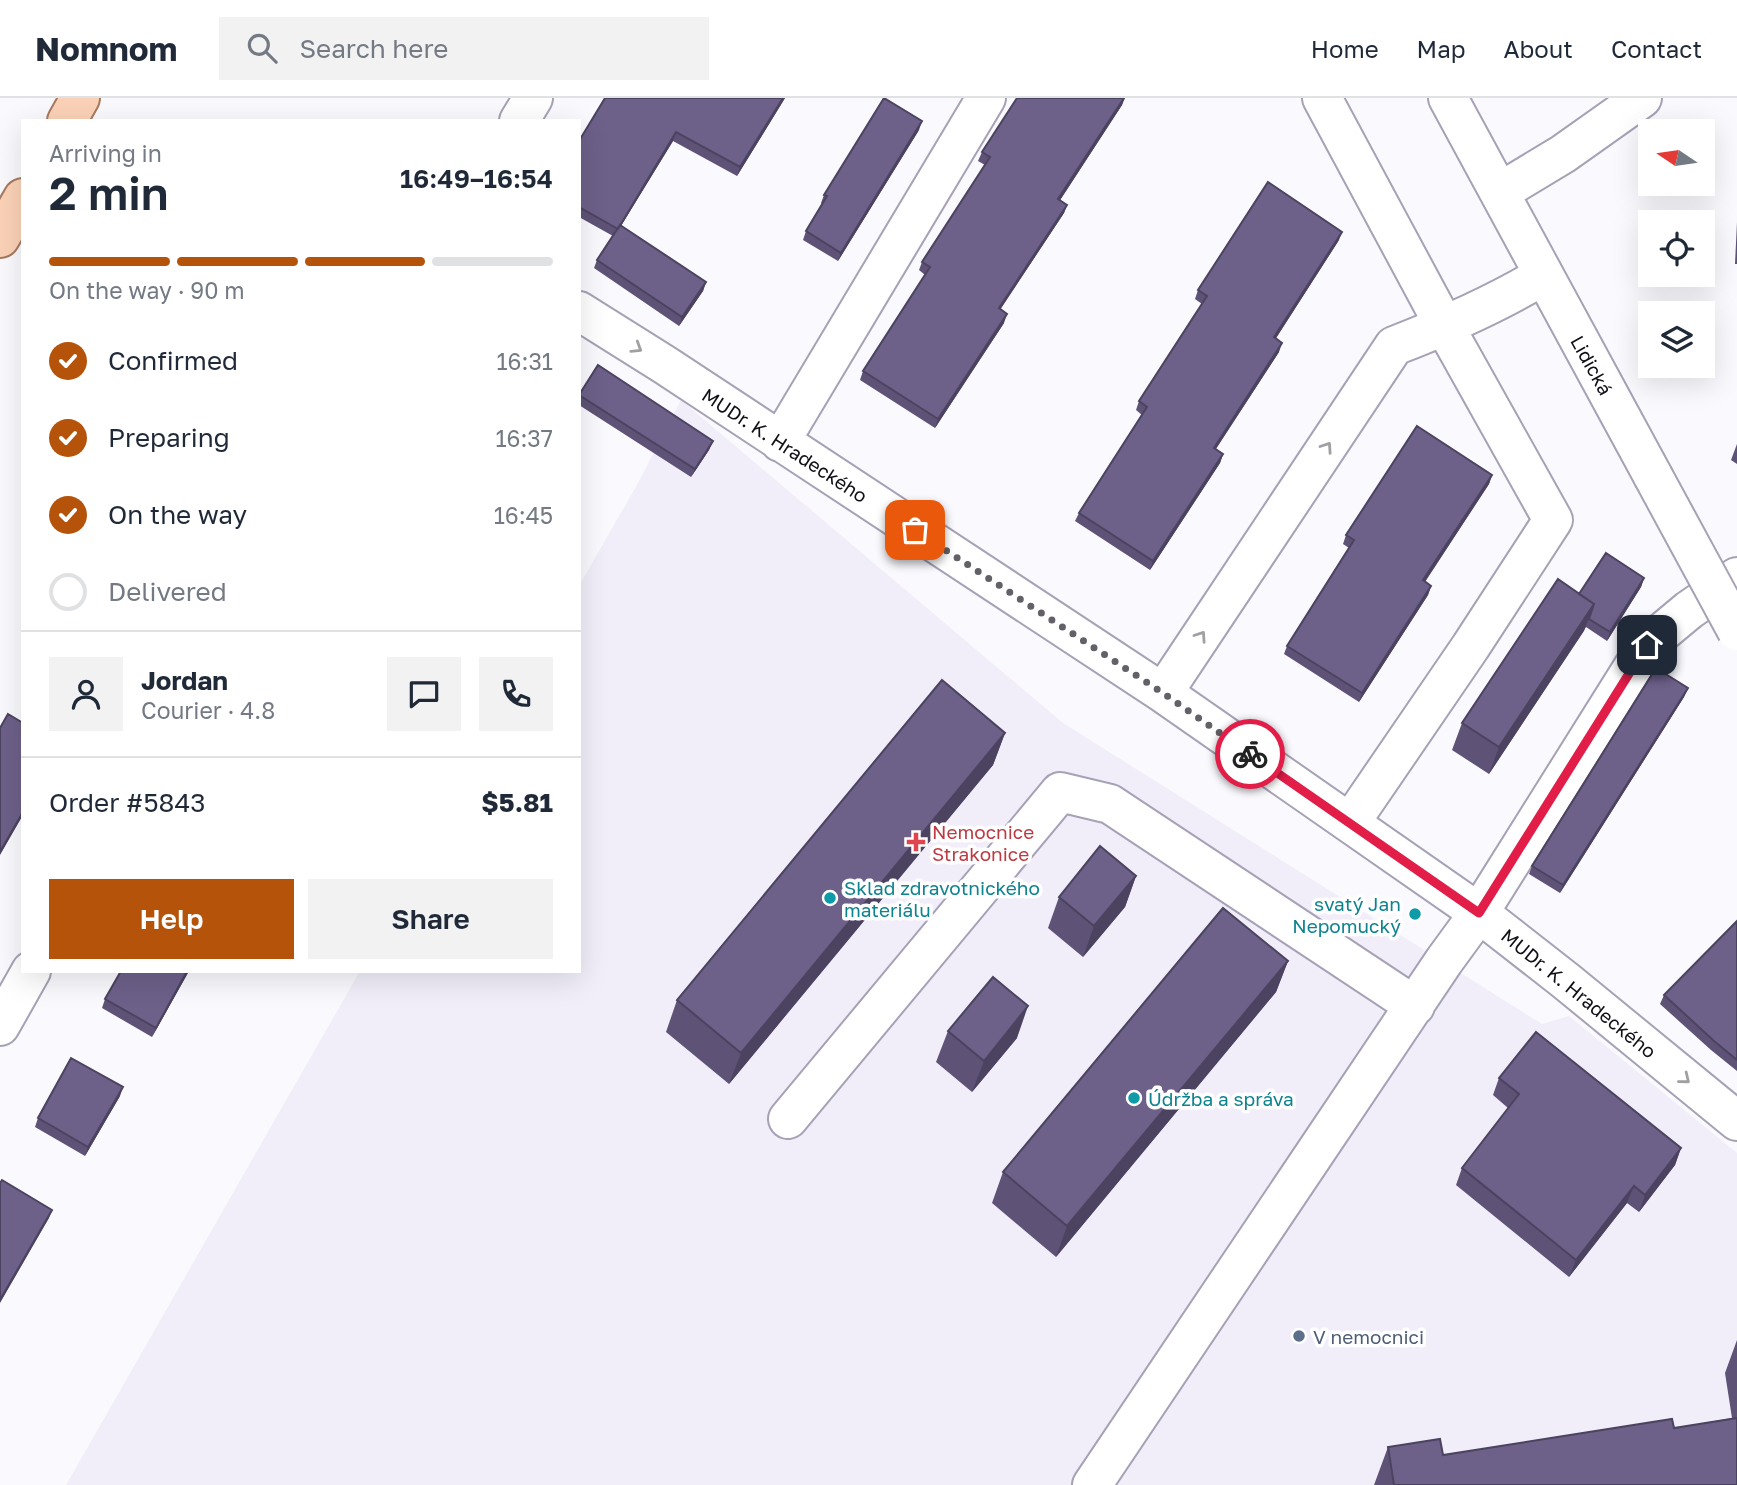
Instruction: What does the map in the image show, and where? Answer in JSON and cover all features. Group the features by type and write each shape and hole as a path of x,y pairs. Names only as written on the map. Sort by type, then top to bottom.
{"main road":[{"path":"68,119 80,98"},
{"path":"0,238 21,201"}],"street":[{"path":"520,119 533,98"},
{"path":"780,442 986,98"},
{"path":"1322,98 1553,520 1486,624 1350,823"},
{"name":"Lidická","path":"1448,98 1737,631"},
{"path":"1500,192 1563,154 1642,98"},
{"path":"1163,693 1394,346 1445,327 1509,296 1544,275"},
{"name":"MUDr. K. Hradeckého","path":"581,312 1163,693 1479,913 1737,1122"},
{"path":"1092,1485 1479,913 1647,645 1689,610 1737,577"},
{"path":"788,1119 1060,792 1110,804 1415,1006"},
{"path":"0,1026 30,973"}],"shaded area":[{"name":"Nemocnice Strakonice","path":"681,400 1063,723 1542,1024 1569,1016 1737,1153 1737,1485 66,1485 359,973 581,973 581,583 638,483"}],"building":[{"path":"605,98 783,98 740,167 676,132 618,229 581,208 581,138"},
{"path":"884,98 922,121 841,253 806,231 827,196 824,195"},
{"path":"1017,98 1124,98 1058,199 1067,205 999,308 1007,314 938,419 863,371 930,267 922,262 990,157 982,152"},
{"path":"1268,182 1342,232 1274,337 1282,343 1214,448 1223,454 1153,561 1079,513 1147,407 1139,401 1207,296 1198,290"},
{"path":"620,225 706,282 682,317 597,260"},
{"path":"598,365 713,441 695,469 581,396 581,392"},
{"path":"1417,426 1492,475 1423,580 1431,586 1362,693 1287,646 1354,540 1346,535"},
{"path":"1606,553 1644,578 1610,632 1589,619 1594,604 1579,594"},
{"path":"1558,579 1594,604 1499,747 1462,723"},
{"path":"1656,668 1688,688 1563,885 1532,866"},
{"name":"Sklad zdravotnického materiálu","path":"942,680 1005,733 741,1053 677,1000"},
{"path":"8,714 21,722 21,815 0,852 0,728"},
{"path":"1100,846 1136,876 1094,926 1059,897"},
{"name":"Údržba a správa","path":"1223,908 1288,961 1067,1226 1003,1172"},
{"path":"1737,921 1737,1060 1664,995"},
{"path":"120,973 186,973 156,1028 105,999"},
{"path":"993,977 1028,1006 984,1061 948,1031"},
{"path":"1536,1032 1681,1148 1645,1195 1634,1186 1576,1260 1462,1168 1519,1094 1499,1078"},
{"path":"71,1058 123,1087 88,1147 38,1118"},
{"path":"2,1180 52,1210 0,1300 0,1183"},
{"path":"1737,1418 1737,1485 1394,1485 1388,1447 1440,1439 1443,1455 1672,1419 1674,1428"}],"way so far":[{"path":"915,530 1163,693 1250,754"}],"place":[{"name":"Nemocnice Strakonice","path":"916,842"},
{"name":"Sklad zdravotnického materiálu","path":"830,898"},
{"name":"svatý Jan Nepomucký","path":"1415,914"},
{"name":"Údržba a správa","path":"1134,1098"},
{"name":"V nemocnici","path":"1299,1336"}],"route":[{"path":"1250,754 1479,913 1647,645"}]}
